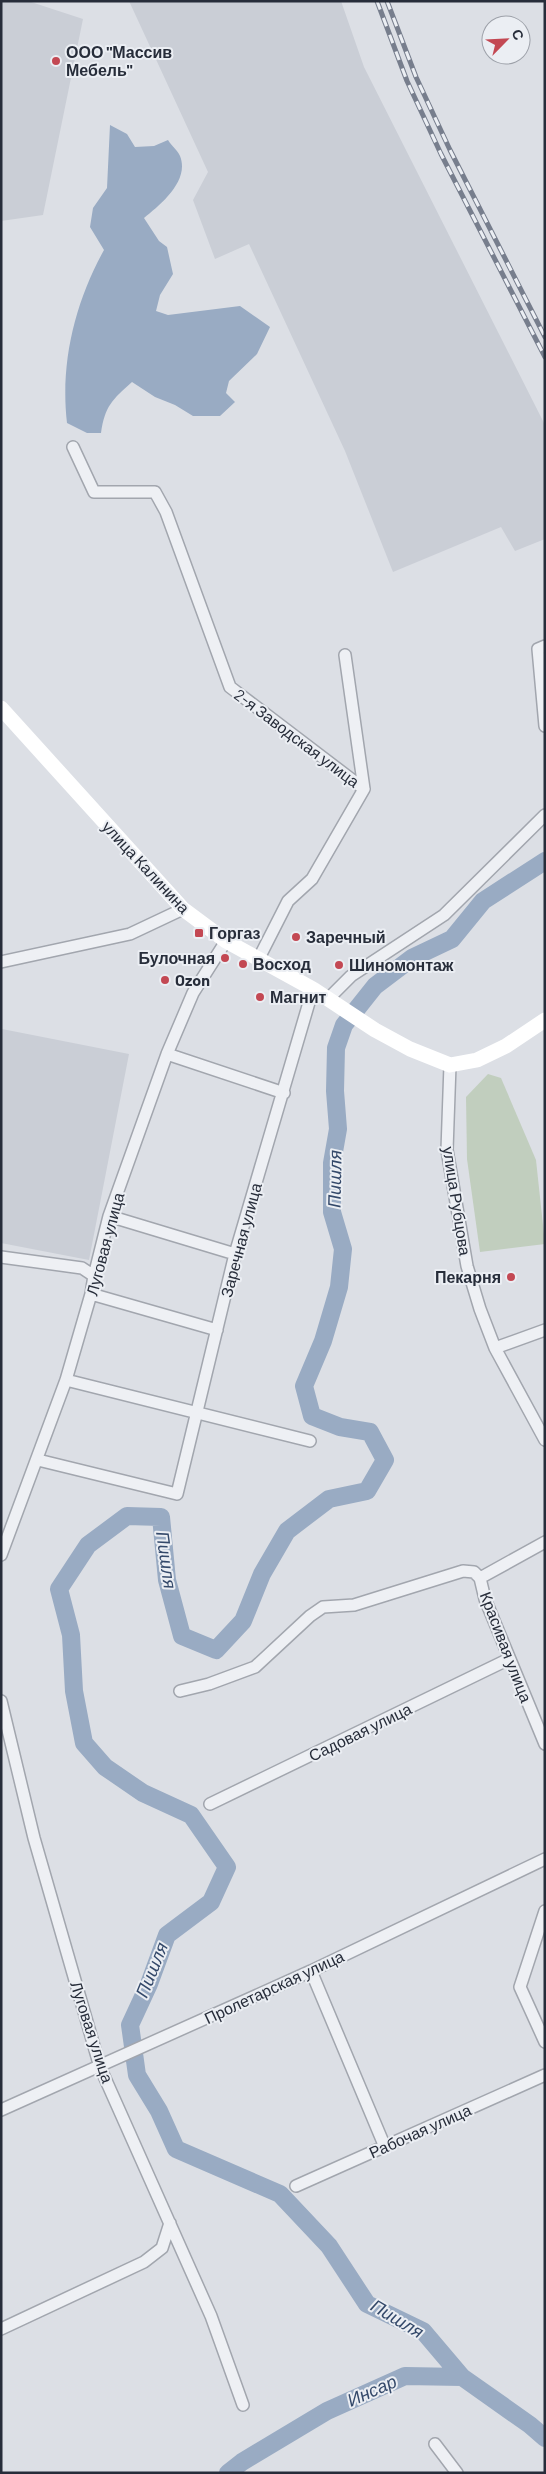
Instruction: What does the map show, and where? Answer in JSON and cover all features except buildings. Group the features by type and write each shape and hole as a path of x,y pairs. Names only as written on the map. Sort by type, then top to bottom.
{"main road":[{"name":"улица Калинина","path":"1,708 183,909 226,940 313,989 375,1030 410,1049 450,1065"},
{"path":"450,1065 477,1060 506,1046 545,1020"}],"street":[{"name":"2-я Заводская улица","path":"73,447 94,492 155,492 166,512 230,687 364,789 312,879 288,901 259,958"},
{"path":"545,646 538,649 545,726"},
{"path":"345,655 364,789"},
{"path":"333,1003 351,976 444,915 545,815"},
{"path":"1,962 130,934 183,909"},
{"name":"Луговая улица","path":"1,1555 38,1460 66,1380 92,1294 94,1276 109,1216 167,1054 193,993 226,940"},
{"name":"Заречная улица","path":"38,1460 177,1494 198,1414 235,1254 284,1093 313,989"},
{"path":"167,1054 284,1093"},
{"name":"улица Рубцова","path":"450,1065 447,1150 467,1266 480,1309 495,1348 545,1440"},
{"path":"109,1216 235,1254"},
{"path":"1,1257 82,1268 94,1276"},
{"path":"92,1294 217,1330"},
{"path":"495,1348 545,1330"},
{"path":"66,1380 310,1441"},
{"path":"180,1691 209,1684 255,1667 310,1616 323,1607 354,1605 463,1571 474,1572 480,1578 545,1542"},
{"name":"Красивая улица","path":"480,1578 485,1599 545,1744"},
{"name":"Садовая улица","path":"210,1804 509,1659"},
{"name":"Луговая улица","path":"1,1702 34,1838 100,2067 211,2316 243,2405"},
{"name":"Пролетарская улица","path":"1,2110 121,2058 311,1971 545,1860"},
{"path":"545,1911 520,1987 545,2042"},
{"path":"311,1971 385,2147"},
{"name":"Рабочая улица","path":"296,2186 545,2075"},
{"path":"1,2329 144,2262 162,2248 170,2223"},
{"path":"436,2444 457,2473"}],"shaded area":[{"path":"1,1 28,1 83,19 43,215 1,221"},
{"path":"129,1 341,1 364,67 545,425 545,539 515,551 501,527 393,572 345,451 249,244 215,259 193,200 208,172"},
{"path":"2,1029 129,1054 89,1260 1,1243"}],"green space":[{"path":"488,1074 501,1078 536,1160 545,1244 480,1252 467,1159 466,1097"}],"water":[{"path":"110,125 127,134 135,147 154,146 168,140 180,156 181,174 172,192 144,218 159,241 167,247 173,274 160,295 156,311 168,315 240,306 270,327 257,354 229,381 226,393 235,402 220,416 193,416 175,405 155,397 132,382 110,404 101,433 87,433 67,423 66,378 72,333 85,291 104,250 90,227 93,208 107,188"}],"waterway":[{"name":"Пишля","path":"462,2377 423,2331 367,2304 329,2246 280,2194 176,2149 159,2111 137,2075 130,2025 149,1984 167,1935 211,1902 227,1867 191,1815 143,1793 105,1767 84,1743 74,1691 71,1635 59,1589 88,1545 127,1516 161,1517 167,1580 182,1636 216,1650 243,1621 262,1574 287,1531 329,1499 367,1491 385,1460 370,1432 340,1427 312,1416 304,1386 323,1341 339,1287 343,1249 332,1212 332,1163 338,1129 335,1091 336,1048 344,1025 375,986 412,958 452,939 483,901 545,861"},
{"name":"Инсар","path":"228,2473 242,2462 327,2411 405,2376 462,2377 530,2425 545,2438"}],"railway":[{"path":"377,1 407,81 441,154 545,357"},
{"path":"387,1 416,77 450,150 545,337"}],"place":[{"name":"ООО \"Массив Мебель\"","path":"56,61"},
{"name":"Горгаз","path":"199,933"},
{"name":"Заречный","path":"296,937"},
{"name":"Булочная","path":"225,958"},
{"name":"Восход","path":"243,964"},
{"name":"Шиномонтаж","path":"339,965"},
{"name":"Ozon","path":"165,980"},
{"name":"Магнит","path":"260,997"},
{"name":"Пекарня","path":"511,1277"}]}
